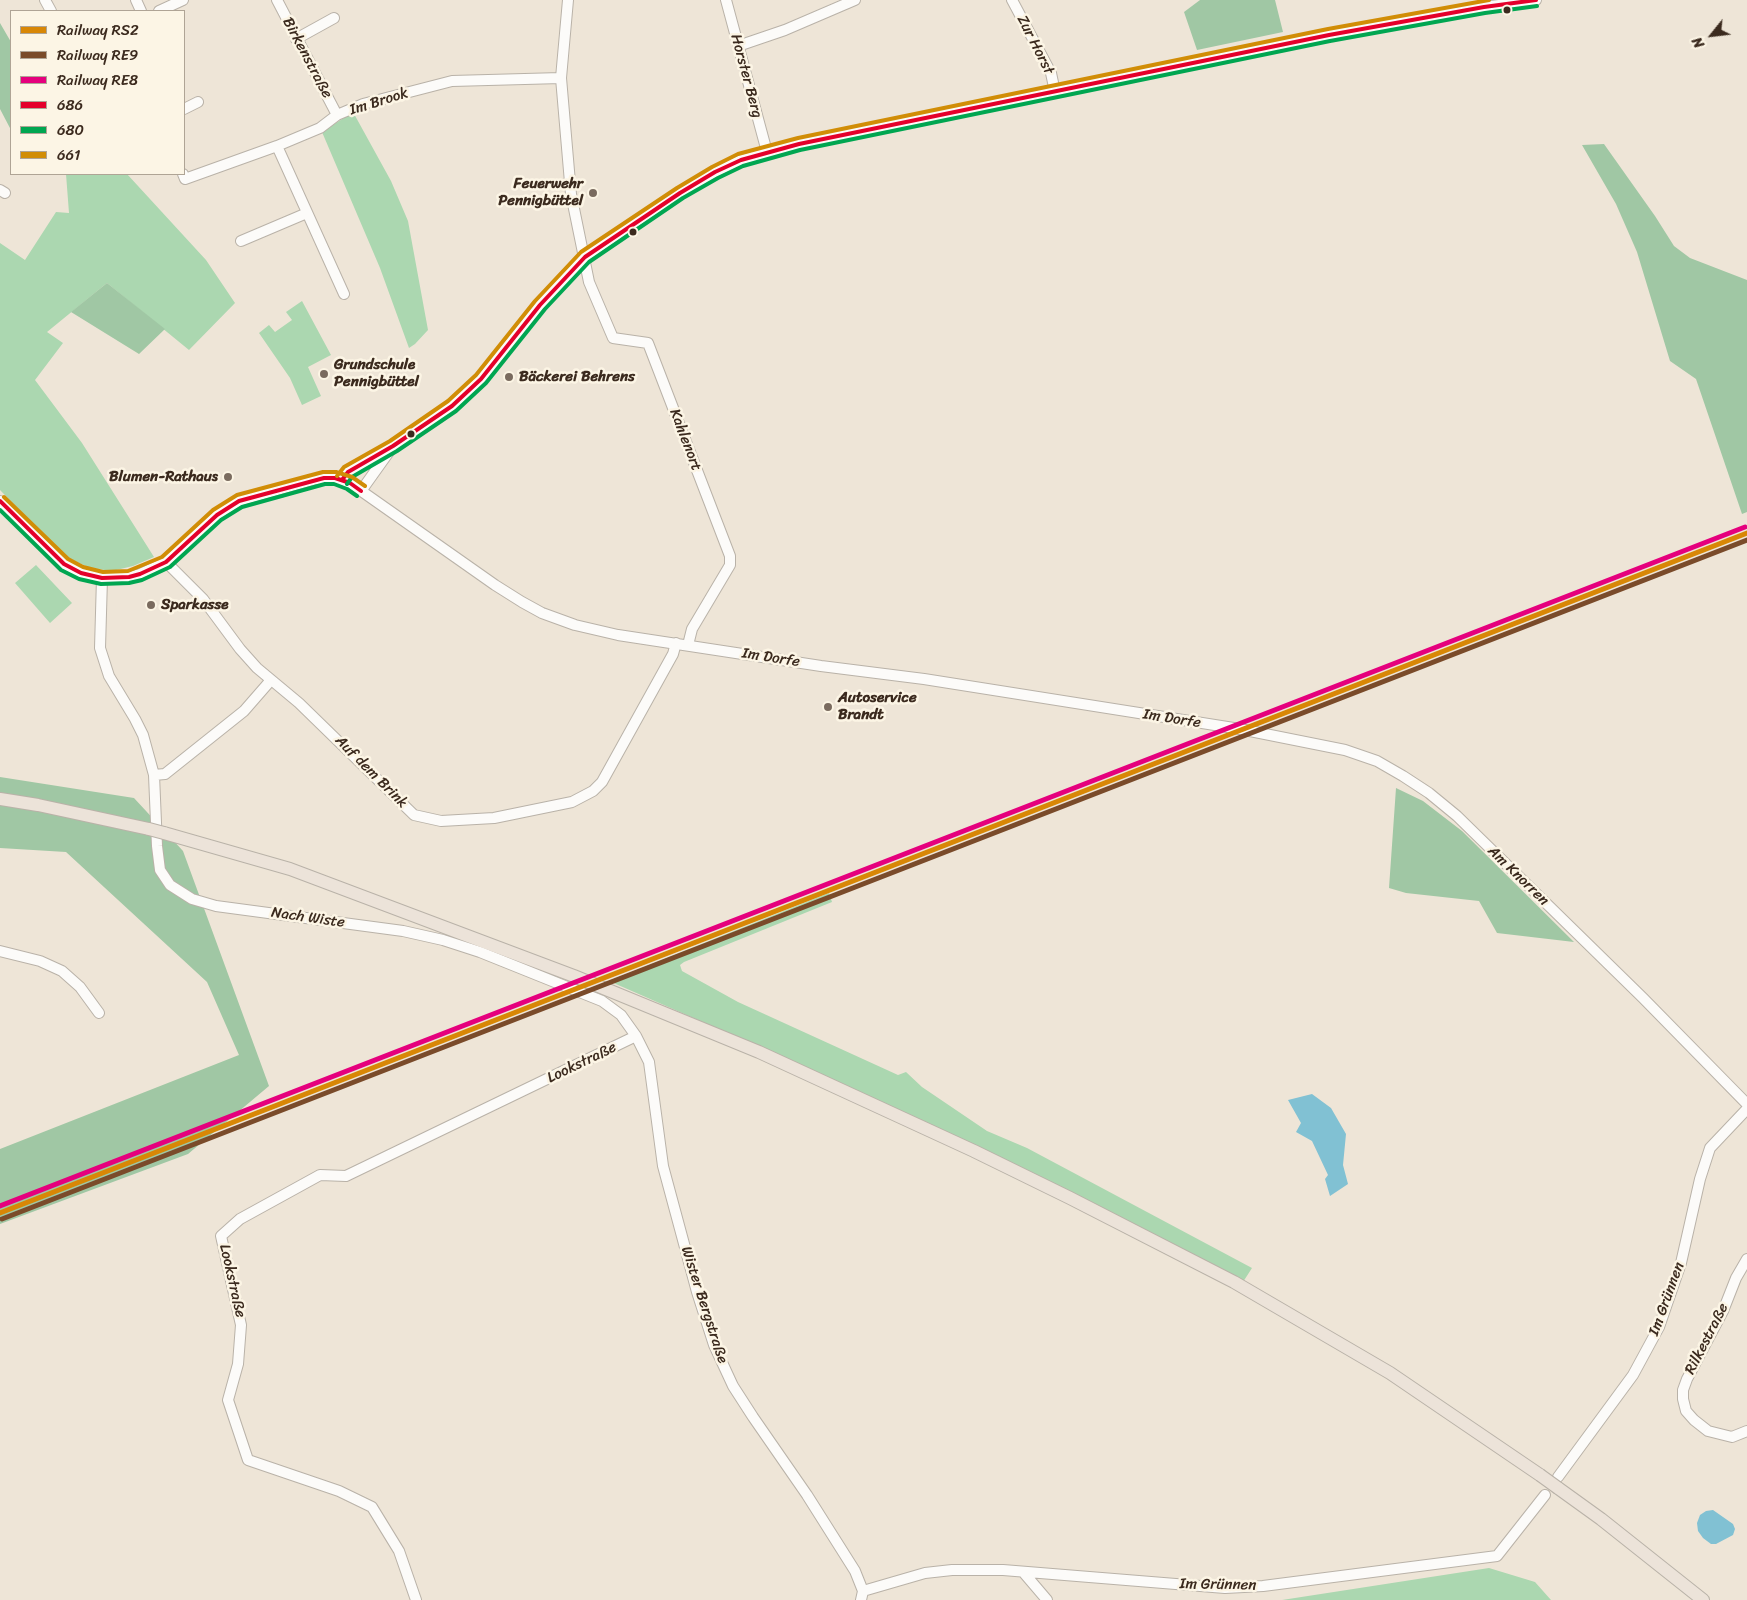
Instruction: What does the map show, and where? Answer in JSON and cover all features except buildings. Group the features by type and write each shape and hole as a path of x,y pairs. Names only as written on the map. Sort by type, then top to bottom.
{"main road":[{"path":"0,800 38,805 149,829 290,868 600,986 760,1052 974,1151 1234,1282 1390,1373 1540,1475 1558,1483 1703,1600"}],"street":[{"path":"161,10 183,0"},
{"name":"Birkenstraße","path":"277,0 337,115"},
{"path":"568,0 560,78 571,194 585,258"},
{"name":"Horster Berg","path":"726,0 767,152"},
{"path":"738,46 785,30 838,3 855,0"},
{"name":"Zur Horst","path":"1012,0 1051,73 1055,92"},
{"path":"0,501 64,564 81,573 102,578 129,577 140,574 166,562 217,515 239,501 316,479 335,478 342,480 348,472 393,446 452,406 481,379 540,305 585,258 632,224 716,172 741,160 799,144 1328,35 1483,4 1536,0"},
{"path":"296,39 334,18"},
{"name":"Im Brook","path":"183,175 185,179 277,146 320,128 337,115 363,104 452,82 560,78"},
{"path":"185,108 198,102"},
{"path":"277,146 344,294"},
{"path":"241,241 307,213"},
{"name":"Kahlenort","path":"585,258 589,282 612,338 648,343 730,556 730,566 692,630 688,645"},
{"path":"361,490 393,446"},
{"name":"Im Dorfe","path":"342,480 361,490 495,586 542,613 575,625 618,635 821,666 924,679 1240,729"},
{"name":"Auf dem Brink","path":"166,562 202,599 240,649 271,680 299,703 414,815 441,821 494,818 572,802 593,791 602,782 673,654 676,644"},
{"name":"Nach Wiste","path":"102,578 100,648 109,676 143,735 154,775 160,870 170,885 192,899 216,906 403,931 443,940 480,952 583,993"},
{"path":"154,775 166,774 244,711 271,680"},
{"name":"Am Knorren","path":"1240,729 1345,750 1377,761 1429,793 1457,816 1643,998 1747,1104"},
{"path":"0,951 40,961 62,970 80,987 99,1013"},
{"name":"Wister Bergstraße","path":"583,993 602,1001 621,1015 636,1036 649,1062 663,1166 697,1292 714,1345 738,1393 855,1571 862,1596"},
{"name":"Lookstraße","path":"416,1600 399,1551 372,1507 339,1491 248,1460 228,1400 238,1364 241,1325 222,1236 240,1219 320,1175 346,1176 636,1036"},
{"name":"Im Grünnen","path":"1558,1483 1633,1374 1659,1327 1682,1263 1700,1179 1710,1148 1747,1109"},
{"name":"Rilkestraße","path":"1747,1259 1736,1278 1723,1311 1687,1380 1683,1399 1686,1411 1708,1431 1732,1437 1747,1431"},
{"name":"Im Grünnen","path":"862,1596 925,1573 961,1570 1003,1570 1225,1588 1263,1586 1497,1556 1545,1495"},
{"path":"1024,1573 1047,1600"}],"green space":[{"path":"1200,0 1275,0 1283,32 1197,50 1184,12"},
{"path":"0,23 10,40 10,128 0,109"},
{"path":"353,112 391,181 408,221 428,330 409,348 380,268 322,132"},
{"path":"1604,144 1674,246 1690,258 1747,280 1747,512 1742,514 1696,379 1670,361 1637,252 1616,204 1582,145"},
{"path":"66,175 128,175 206,260 235,303 189,350 107,283 47,332 63,343 35,380 82,443 154,557 133,566 112,571 90,568 64,556 0,490 0,243 25,260 56,212 69,213"},
{"path":"107,283 165,329 139,354 71,312"},
{"path":"302,301 331,355 308,367 321,396 302,405 290,378 259,333 269,325 275,332 292,320 286,312"},
{"path":"36,565 72,603 50,623 15,583"},
{"path":"0,777 134,798 183,851 269,1086 188,1154 0,1224 0,1149 239,1055 207,982 66,852 0,848"},
{"path":"1396,788 1423,801 1462,831 1574,942 1497,933 1479,901 1406,893 1389,888"},
{"path":"829,893 832,902 684,962 680,965 682,971 738,1002 898,1075 906,1072 922,1087 987,1131 1027,1148 1252,1268 1243,1282 771,1052 609,981"},
{"path":"1489,1568 1535,1582 1551,1600 1282,1600"}],"water":[{"path":"1312,1094 1331,1108 1346,1134 1343,1165 1348,1184 1330,1196 1325,1179 1328,1175 1312,1141 1296,1132 1301,1123 1288,1100"},
{"path":"1713,1510 1733,1524 1735,1529 1733,1535 1716,1544 1711,1544 1703,1538 1698,1531 1697,1523 1700,1515 1706,1511"}],"rail line":[{"name":"RE8","path":"0,1206 1745,527"},
{"name":"RS2","path":"0,1213 1747,533"},
{"name":"RE9","path":"2,1219 1747,540"}],"transit line":[{"name":"661","path":"337,476 344,467 390,441 448,401 476,375 535,301 581,252 677,188 738,154 798,138 1328,29 1489,0"},
{"name":"686","path":"342,480 348,472 393,446 452,406 481,379 540,305 585,257 680,193 715,172 741,160 799,144 1329,35 1484,7 1536,0"},
{"name":"680","path":"347,484 352,477 397,451 456,411 486,383 545,309 589,262 683,198 743,166 800,150 1330,41 1485,13 1537,6"},
{"name":"661","path":"4,497 68,559 83,567 103,572 128,571 162,557 213,510 237,495 323,472 336,472 352,477 365,486"},
{"name":"686","path":"0,501 64,564 81,573 102,578 129,577 166,562 217,515 239,501 324,478 335,478 350,483 361,491"},
{"name":"680","path":"0,510 61,570 79,579 101,584 129,583 142,580 170,567 221,520 242,507 325,484 334,484 347,489 357,496"}],"place":[{"name":"Feuerwehr Pennigbüttel","path":"593,193"},
{"name":"Grundschule Pennigbüttel","path":"324,374"},
{"name":"Bäckerei Behrens","path":"509,377"},
{"name":"Blumen-Rathaus","path":"228,477"},
{"name":"Sparkasse","path":"151,605"},
{"name":"Autoservice Brandt","path":"828,707"}]}
